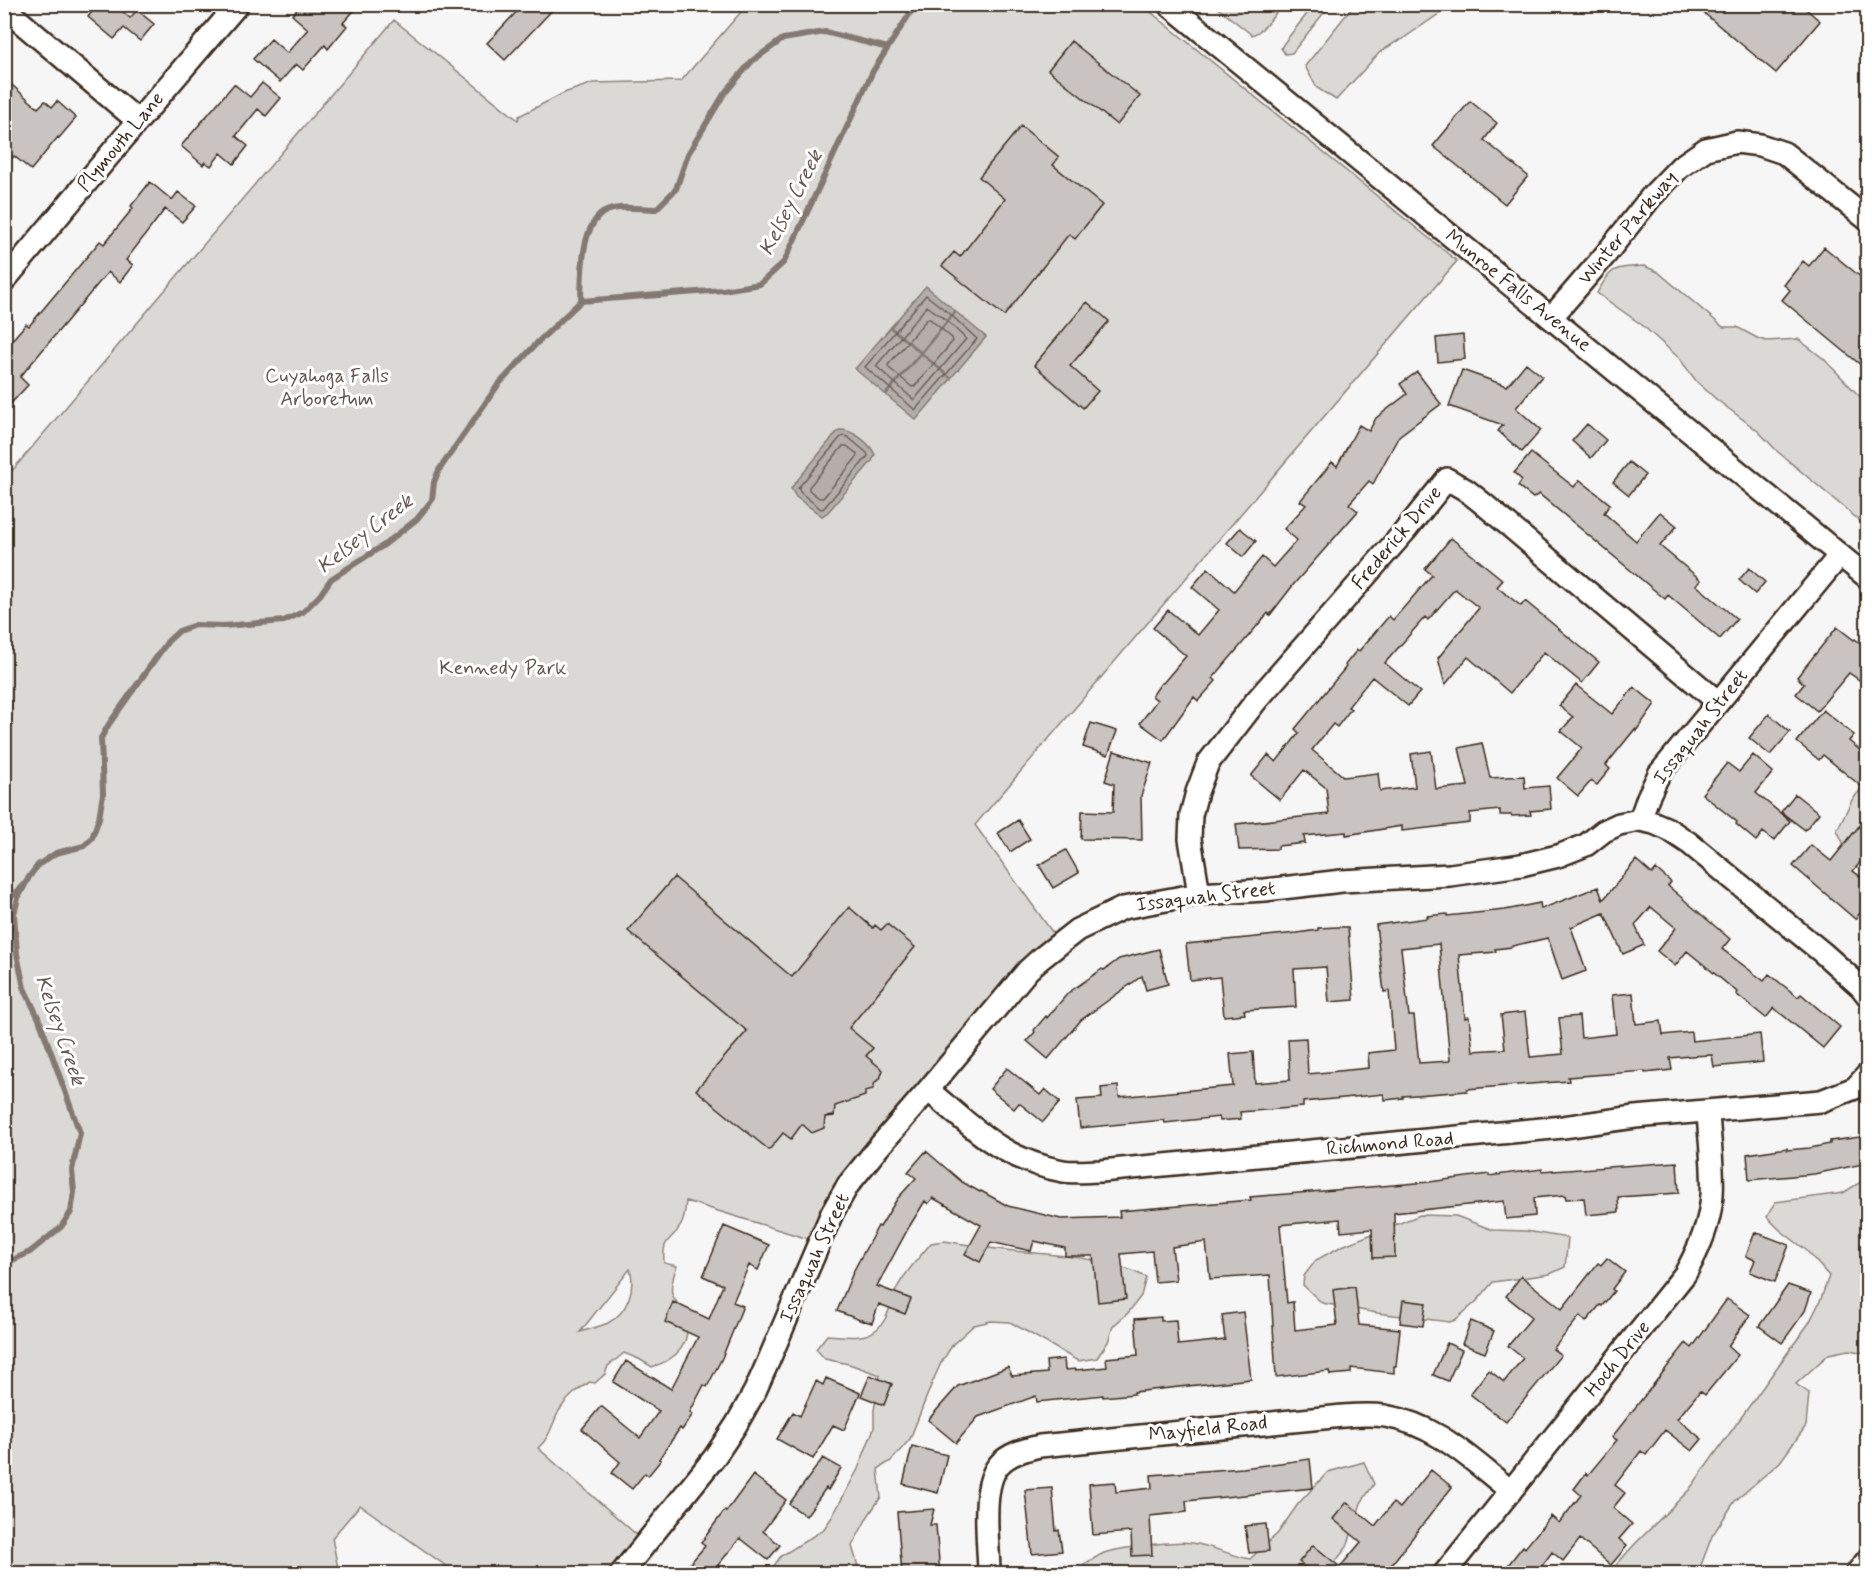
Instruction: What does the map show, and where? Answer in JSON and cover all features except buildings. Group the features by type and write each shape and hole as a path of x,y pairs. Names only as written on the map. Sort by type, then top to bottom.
{"street":[{"name":"Plymouth Lane","path":"4,281 238,4"},
{"name":"Munroe Falls Avenue","path":"1168,4 1868,578"},
{"path":"4,8 138,121"},
{"name":"Winter Parkway","path":"1551,318 1652,197 1680,167 1706,149 1737,142 1760,145 1784,153 1868,220"},
{"name":"Frederick Drive","path":"1199,894 1190,839 1191,815 1208,763 1256,701 1448,479 1486,506 1718,702"},
{"name":"Issaquah Street","path":"621,1574 708,1466 730,1434 755,1391 832,1213 848,1185 1028,970 1039,960 1077,930 1122,908 1199,894 1264,890 1342,881 1450,875 1521,865 1558,856 1586,845 1604,831 1620,824 1640,820 1659,774 1840,555"},
{"path":"1640,820 1668,829 1689,843 1823,953 1868,996"},
{"name":"Richmond Road","path":"928,1090 993,1144 1006,1152 1036,1165 1065,1172 1104,1171 1563,1127 1635,1117 1821,1101 1855,1088 1868,1074"},
{"name":"Hoch Drive","path":"1444,1574 1676,1286 1695,1254 1705,1230 1712,1195 1708,1111"},
{"name":"Mayfield Road","path":"989,1574 987,1523 989,1484 998,1466 1007,1459 1022,1451 1040,1446 1343,1416 1384,1416 1417,1424 1432,1431 1511,1491"},
{"path":"1856,1574 1868,1559"}],"green space":[{"name":"Kennedy Park","path":"747,5 1142,5 1457,261 975,825 1060,943 928,1090 818,1242 686,1201 682,1223 664,1248 664,1263 677,1266 673,1280 673,1297 683,1311 687,1324 685,1341 681,1348 669,1359 652,1367 624,1353 608,1366 605,1374 595,1383 586,1384 565,1402 548,1435 538,1448 646,1543 621,1573 456,1573 360,1505 332,1538 339,1573 5,1574 5,479 394,20 518,120 519,116 564,93 593,83 681,81","holes":["630,1269 632,1277 628,1300 615,1319 580,1332"]},
{"path":"1214,5 1282,5 1265,26 1252,35"},
{"path":"1314,5 1330,5 1292,53 1285,54 1281,48"},
{"path":"1354,5 1452,5 1380,52 1336,100 1317,88 1305,66"},
{"path":"1644,266 1658,272 1723,327 1737,327 1766,341 1798,339 1824,359 1867,404 1867,527 1778,452 1758,431 1697,382 1679,358 1642,325 1597,293 1606,278 1615,270"},
{"path":"1867,782 1867,857 1845,847 1837,830 1852,800"},
{"path":"1867,1178 1867,1353 1848,1350 1829,1354 1796,1384 1809,1393 1806,1426 1780,1462 1735,1501 1712,1536 1698,1573 1609,1573 1689,1490 1809,1323 1821,1299 1829,1276 1806,1250 1767,1217 1775,1202 1843,1193"},
{"path":"1420,1215 1456,1216 1493,1230 1526,1231 1568,1238 1565,1267 1550,1274 1493,1282 1477,1301 1450,1322 1377,1313 1322,1303 1303,1285 1304,1276 1316,1260 1342,1246"},
{"path":"944,1241 1095,1261 1130,1270 1146,1277 1141,1296 1128,1313 1113,1326 1108,1342 1097,1358 1078,1361 1010,1322 991,1321 974,1325 953,1344 941,1363 910,1439 891,1461 878,1469 881,1497 852,1546 860,1573 768,1574 781,1556 823,1530 858,1469 874,1428 874,1410 880,1375 849,1364 825,1359 816,1349 827,1335 854,1337 876,1330 887,1315 897,1288 908,1270 931,1243"},
{"path":"1364,1462 1374,1484 1361,1503 1347,1547 1326,1573 1086,1574 1084,1564 1104,1553 1162,1544 1192,1543 1250,1559 1278,1533 1298,1504 1328,1472"}],"water":[{"path":"926,286 955,311 921,352 891,327"},
{"path":"956,312 986,337 951,378 922,353"},
{"path":"890,328 920,353 885,394 855,369"},
{"path":"921,354 951,379 916,420 886,395"},
{"path":"841,430 851,432 861,438 870,446 875,455 828,512 822,516 796,497 791,488 836,433"}],"waterway":[{"name":"Kelsey Creek","path":"4,1264 30,1252 61,1227 71,1212 74,1192 72,1170 80,1133 39,1019 24,988 17,954 14,914 18,898 38,865 56,853 84,846 92,838 99,818 103,794 101,738 168,641 179,631 195,625 223,626 284,621 303,612 320,595 331,579 384,545 417,519 432,500 434,482 439,470 498,385 581,301 723,290 760,284 784,262 873,71 916,4"},
{"path":"581,301 585,247 594,222 602,214 613,209 656,209 676,189 688,154 724,94 752,61 783,39 825,32 888,48"},
{"path":"4,904 23,885"}],"park label":[{"name":"Cuyahoga Falls Arboretum","path":"327,388"}]}
